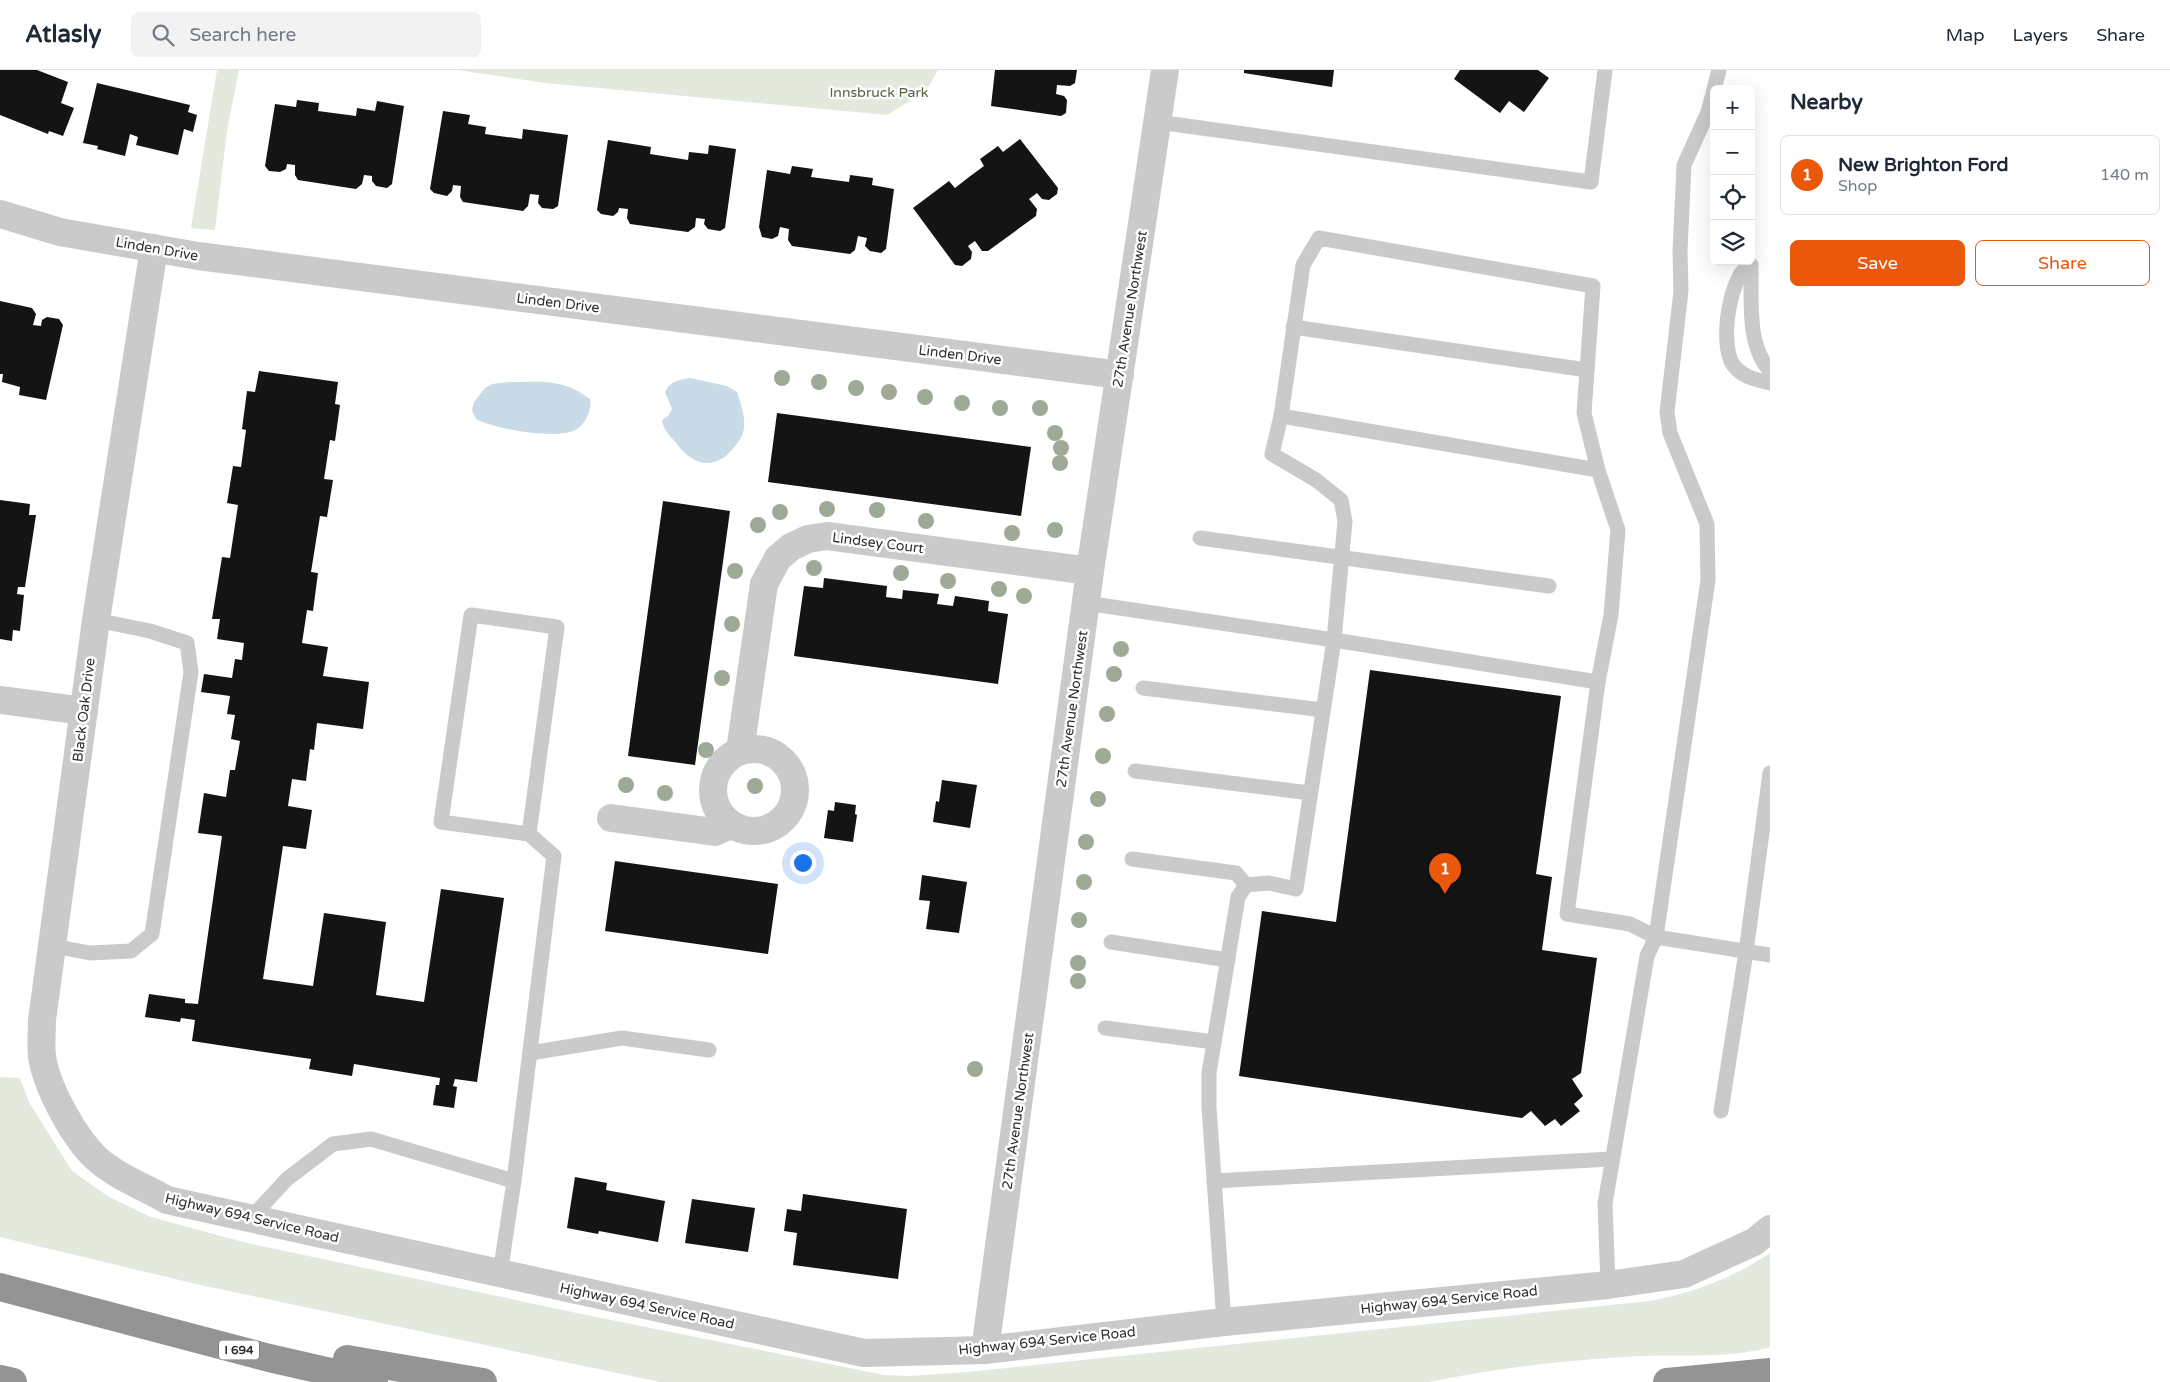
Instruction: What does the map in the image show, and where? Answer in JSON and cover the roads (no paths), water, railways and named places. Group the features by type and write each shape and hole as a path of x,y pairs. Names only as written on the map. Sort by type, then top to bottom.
{"highway":[{"name":"I 694","path":"0,1287 269,1358 374,1382"},
{"path":"105,1316 484,1382"},
{"path":"1667,1382 1770,1372"},
{"path":"0,1379 13,1382"}],"street":[{"name":"27th Avenue Northwest","path":"986,1350 1090,571 1165,70"},
{"name":"Linden Drive","path":"0,214 60,232 218,259 1120,376"},
{"name":"Black Oak Drive","path":"96,1158 72,1127 58,1103 43,1061 42,1020 96,620 154,248"},
{"name":"Lindsey Court","path":"740,751 764,584 778,558 791,547 808,539 827,536 1090,571"},
{"path":"0,700 84,712"},
{"path":"754,749 768,751 781,758 790,769 795,782 795,796 791,810 782,821 770,828 756,832 742,830 731,825 721,816 715,805 712,792 714,778 719,767 729,757 740,751 754,749"},
{"path":"611,818 715,832 731,825"},
{"name":"Highway 694 Service Road","path":"96,1158 126,1178 167,1200 864,1353 986,1350 1224,1322 1608,1285 1684,1274 1754,1242 1770,1229"}],"lane":[{"path":"1158,122 1591,182 1605,70"},
{"path":"1715,85 1719,70"},
{"path":"1608,1285 1605,1204 1611,1160 1647,956 1656,938 1708,580 1707,524 1670,433 1667,412 1681,291 1680,251 1684,165 1710,104"},
{"path":"1246,885 1269,883 1296,889 1334,640 1345,522 1341,500 1316,480 1272,454 1281,416 1303,265 1320,238 1593,286 1584,413 1598,470 1618,530 1611,615 1598,682 1567,914 1630,924 1656,938 1770,956"},
{"path":"1770,371 1763,363 1755,343 1751,265 1741,273 1733,294 1726,334 1732,362 1740,372 1753,380 1770,383"},
{"path":"1293,327 1587,370"},
{"path":"1281,416 1598,470"},
{"path":"1200,538 1549,586"},
{"path":"1086,604 1334,640 1598,682"},
{"path":"500,1274 514,1181 554,856 529,834 441,822 471,615 557,627 529,834"},
{"path":"53,946 90,953 130,950 152,934 191,672 187,644 150,632 96,620"},
{"path":"1143,688 1323,710"},
{"path":"1135,771 1310,793"},
{"path":"1720,1111 1746,952 1770,773"},
{"path":"1132,859 1236,874 1246,885"},
{"path":"1224,1322 1209,1107 1209,1073 1238,897 1246,885"},
{"path":"1110,942 1228,960"},
{"path":"1105,1028 1214,1042"},
{"path":"530,1053 622,1038 709,1050"},
{"path":"250,1219 287,1179 333,1144 371,1139 514,1181"},
{"path":"1214,1181 1611,1160"}],"water":[{"path":"690,378 727,386 737,392 742,407 744,428 740,440 725,457 710,463 702,463 695,460 682,450 665,429 662,420 668,416 672,409 665,392 669,385 682,379"},
{"path":"542,382 570,387 590,399 588,416 577,429 556,434 511,430 476,419 472,410 474,402 485,388 492,384"}],"place":[{"name":"New Brighton Ford","path":"1445,894"}],"park label":[{"name":"Innsbruck Park","path":"879,92"}]}
